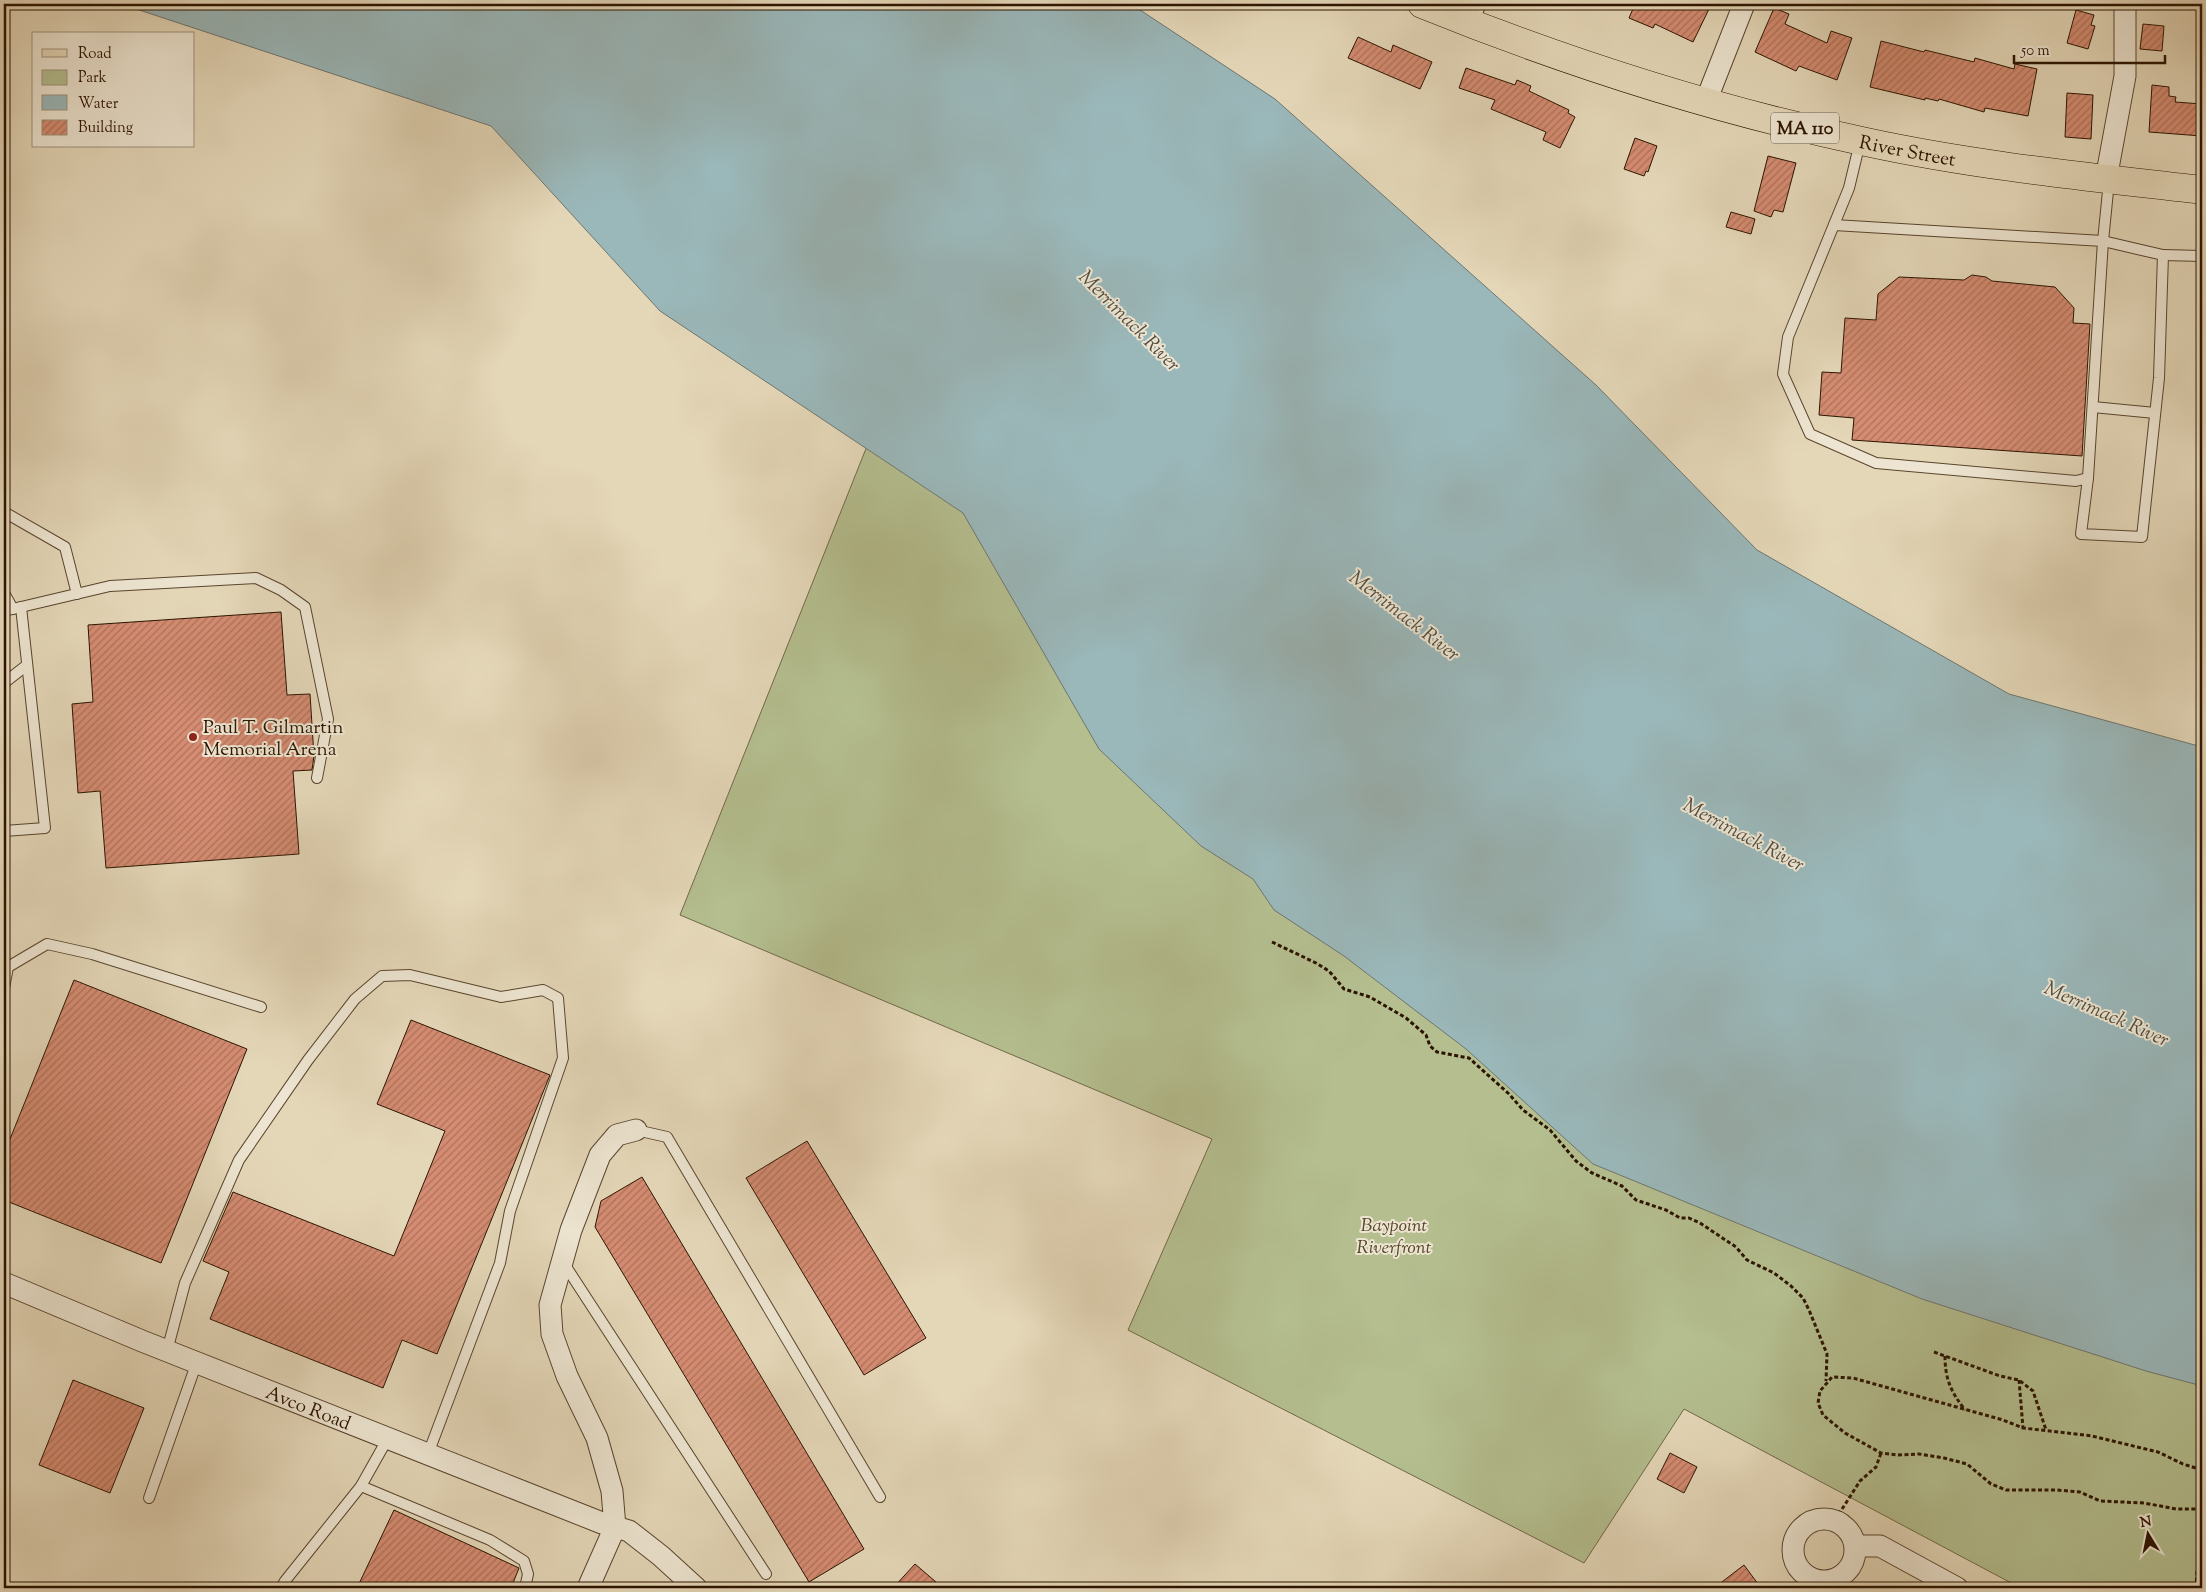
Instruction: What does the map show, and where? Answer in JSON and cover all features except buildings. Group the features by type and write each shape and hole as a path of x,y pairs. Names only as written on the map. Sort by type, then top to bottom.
{"main road":[{"name":"River Street","path":"1422,4 1471,13 1575,61 1773,120 1861,141 1986,163 2107,180 2202,190"}],"street":[{"path":"1706,101 1744,4"},
{"path":"2107,180 2125,76 2125,4"},
{"path":"588,1588 615,1527 612,1491 597,1438 567,1376 552,1334 550,1305 571,1230 600,1155 617,1136 636,1130"},
{"name":"Avco Road","path":"4,1282 197,1362 428,1454 629,1531 661,1556 696,1588"},
{"path":"1817,1519 1834,1520 1849,1530 1856,1546 1855,1557 1851,1566 1836,1579 1815,1580 1799,1568 1794,1559 1794,1539 1807,1523 1817,1519"},
{"path":"1856,1546 1880,1546 1957,1588"}],"lane":[{"path":"1861,141 1849,188 1788,337 1783,374 1810,434 1876,463 2076,481 2088,478"},
{"path":"2107,180 2088,478 2081,534 2142,537 2158,378 2163,255"},
{"path":"1834,225 2103,241 2163,255 2202,256"},
{"path":"2093,407 2155,413"},
{"path":"4,512 65,546 77,594"},
{"path":"13,609 110,586 256,578 281,590 305,606 328,719 317,778"},
{"path":"4,594 13,609 27,665 45,828 4,831"},
{"path":"4,683 27,665"},
{"path":"4,988 8,967 47,944 92,954 261,1008"},
{"path":"167,1350 185,1284 239,1160 308,1060 355,1000 382,976 410,975 501,997 543,990 558,998 563,1058 510,1211 500,1263 428,1454"},
{"path":"636,1130 667,1137 880,1497"},
{"path":"562,1262 766,1574"},
{"path":"149,1498 197,1362"},
{"path":"281,1588 361,1486 388,1438"},
{"path":"361,1486 490,1540 524,1561 528,1574 525,1588"}],"path":[{"path":"1272,942 1329,971 1344,988 1370,997 1406,1018 1426,1035 1430,1046 1438,1052 1469,1058 1509,1094 1523,1110 1550,1130 1576,1161 1592,1173 1622,1186 1636,1200 1666,1210 1680,1218 1689,1218 1700,1223 1736,1247 1746,1260 1774,1273 1791,1286 1806,1304 1824,1345 1827,1354 1826,1381"},
{"path":"1934,1352 2000,1376 2019,1380 2033,1391 2046,1430"},
{"path":"1945,1356 1948,1383 1952,1393 1965,1411"},
{"path":"2199,1469 2183,1464 2158,1452 2092,1436 2023,1428 2003,1420 1965,1411 1853,1378 1832,1377 1826,1381 1820,1391 1818,1403 1823,1415 1845,1433 1881,1453 1898,1455 1919,1454 1967,1464 1991,1484 2006,1490 2080,1492 2100,1501 2144,1503 2176,1509 2202,1510"},
{"path":"2019,1380 2023,1428"},
{"path":"1834,1520 1860,1481 1876,1467 1881,1453"},
{"path":"2199,1469 2202,1465"},
{"path":"2199,1469 2202,1478"},
{"path":"2196,1588 2202,1545"}],"green space":[{"name":"Baypoint Riverfront","path":"875,426 2202,1364 2202,1588 2030,1588 2015,1585 1684,1409 1584,1563 1128,1330 1212,1139 680,915"}],"water":[{"name":"Merrimack River","path":"121,4 1131,4 1275,99 1596,385 1757,550 2009,694 2202,747 2202,1386 2146,1371 1922,1299 1593,1164 1466,1049 1344,956 1274,910 1253,879 1201,846 1099,749 963,513 660,311 491,126"}],"place":[{"name":"Paul T. Gilmartin Memorial Arena","path":"193,737"}]}
